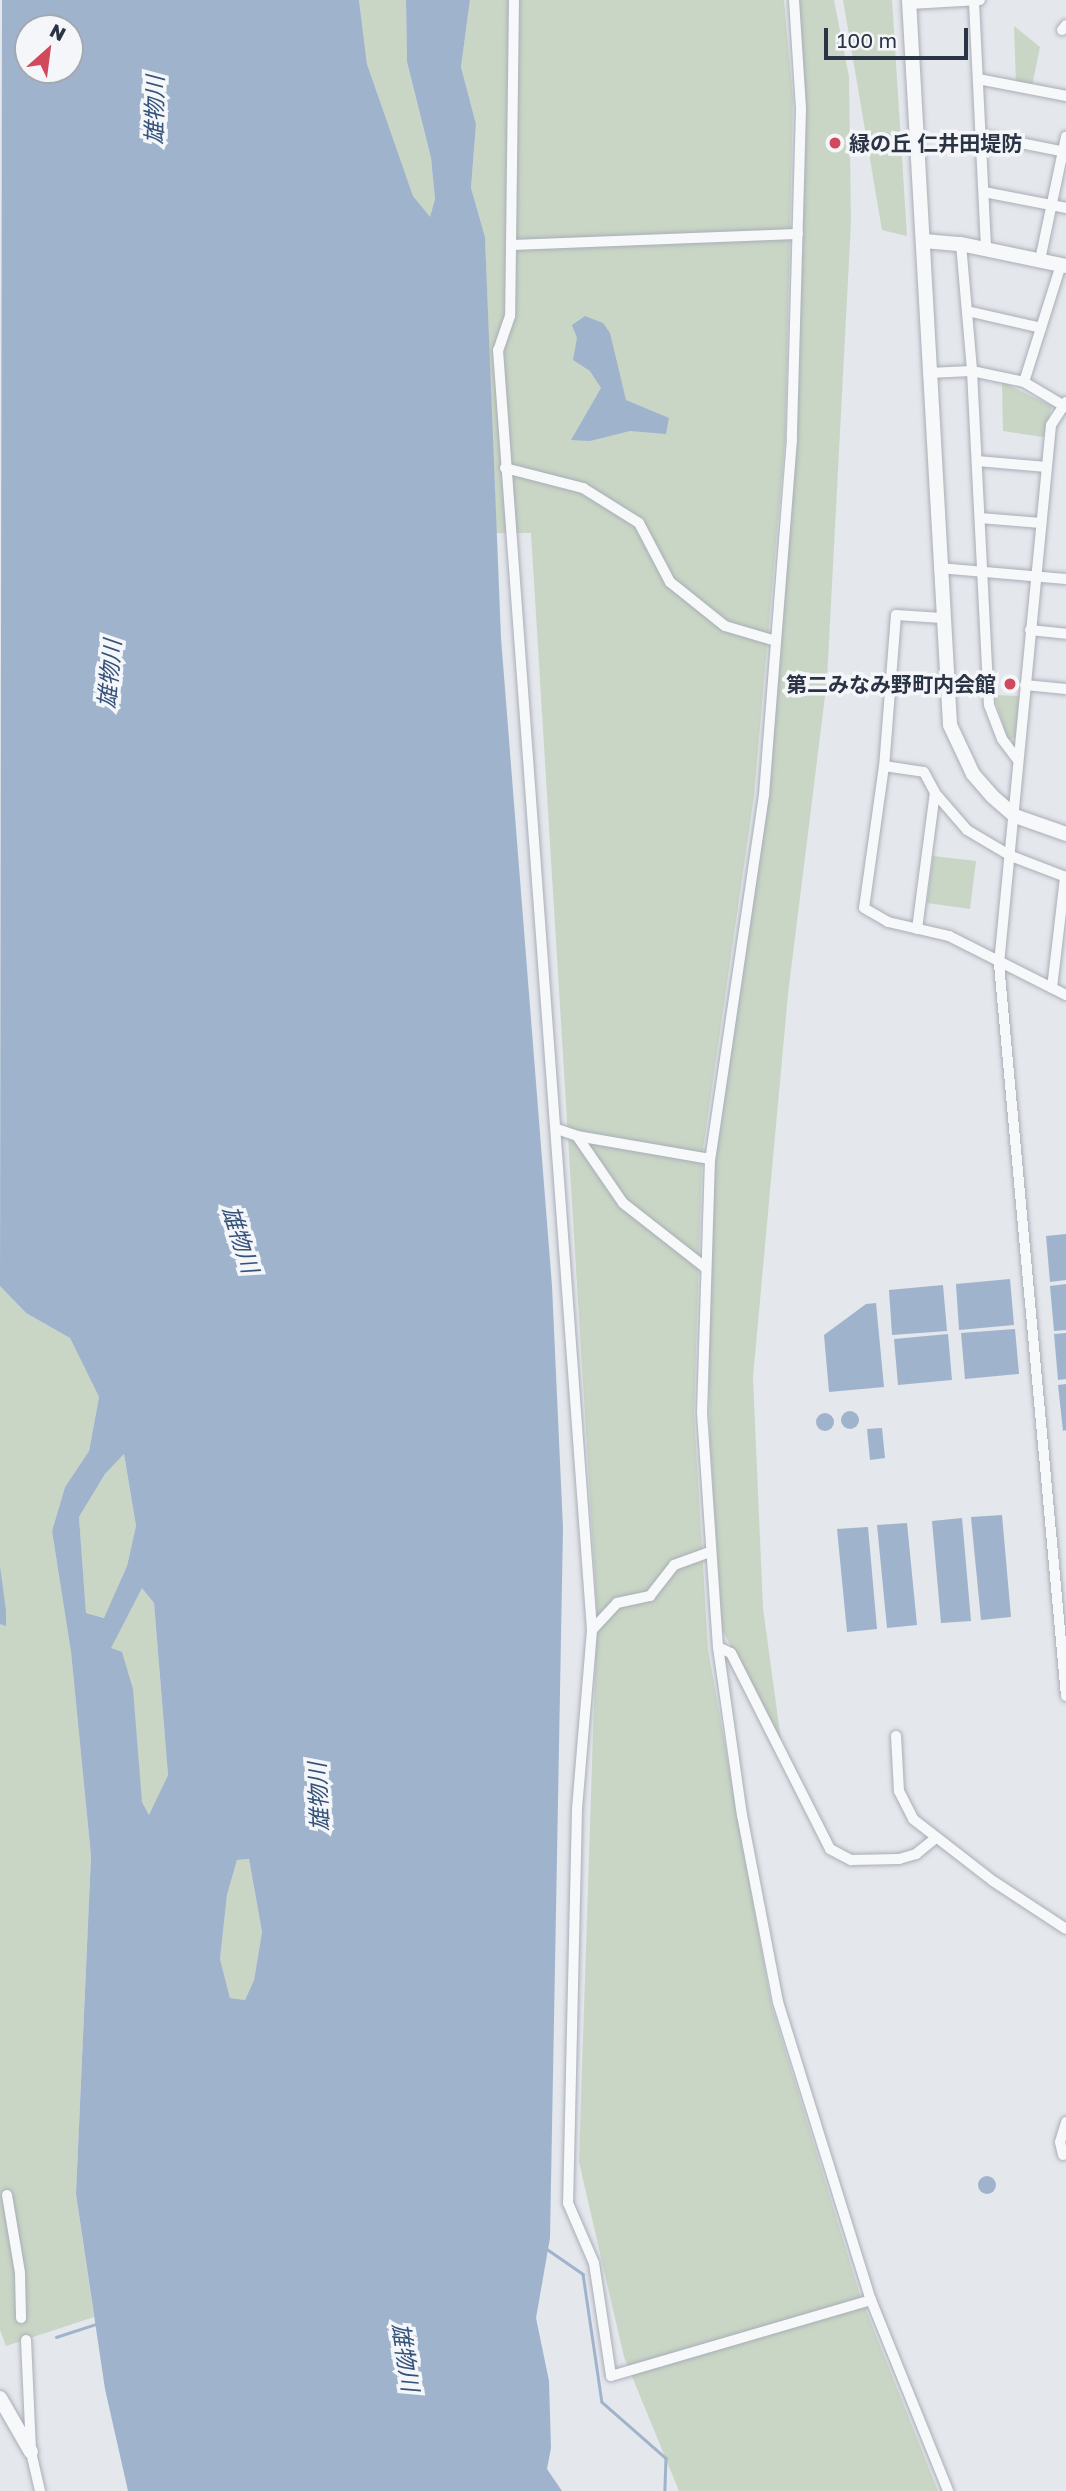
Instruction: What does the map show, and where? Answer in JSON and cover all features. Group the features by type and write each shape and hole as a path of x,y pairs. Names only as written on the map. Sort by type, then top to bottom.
{"street":[{"path":"514,0 510,316 498,350 592,1630 577,1809 568,2203 594,2263 611,2375 871,2300"},
{"path":"794,0 801,109 792,439 764,796 710,1159 702,1413 710,1552 718,1647 742,1815 778,2002 871,2300 948,2491"},
{"path":"986,249 978,79 978,1 909,2 950,725 960,752 973,774 1015,816 1066,834"},
{"path":"978,79 1066,96"},
{"path":"980,135 1064,151"},
{"path":"1040,260 1066,137"},
{"path":"984,192 1066,208"},
{"path":"511,245 798,234"},
{"path":"923,241 961,244 1064,266 1024,382"},
{"path":"961,244 972,371 989,705 1002,739 1017,759"},
{"path":"967,311 1041,328"},
{"path":"928,373 972,371 1024,382 1065,405 1051,425 999,964 1066,1696"},
{"path":"977,461 1047,467"},
{"path":"505,468 583,488 639,523 670,582 725,626 776,641"},
{"path":"980,518 1041,523"},
{"path":"939,568 1066,579"},
{"path":"942,618 896,615 884,766 864,908 888,922 949,936 999,964 1066,995"},
{"path":"1030,630 1066,634"},
{"path":"1025,685 1066,689"},
{"path":"884,766 924,772 935,793 967,830 1011,856 1066,877 1052,988"},
{"path":"916,929 935,793"},
{"path":"557,1129 577,1136 710,1159"},
{"path":"577,1136 623,1203 706,1268"},
{"path":"592,1630 617,1603 650,1596 674,1565 710,1552"},
{"path":"718,1647 731,1653 830,1849 851,1860 899,1859 916,1854 936,1838"},
{"path":"896,1736 899,1791 913,1819 1066,1929"},
{"path":"1063,2155 1060,2142 1066,2122"},
{"path":"7,2194 20,2273 21,2318"},
{"path":"26,2340 31,2452 40,2491"},
{"path":"0,2398 31,2452"}],"green space":[{"path":"359,0 406,0 407,62 431,158 435,199 430,218 413,196 367,64"},
{"path":"470,0 784,0 793,99 785,439 754,796 702,1157 694,1414 708,1649 771,2004 860,2295 938,2491 679,2491 624,2357 579,2162 597,1611 531,533 496,533 485,237 471,188 476,124 461,67"},
{"path":"797,0 834,0 849,77 851,222 827,680 788,994 753,1377 763,1608 782,1748 722,1629 710,1440 708,1305 713,1159 767,795 795,456"},
{"path":"843,0 892,0 907,236 882,230"},
{"path":"1014,26 1040,47 1032,86 1016,83"},
{"path":"1002,382 1052,406 1043,437 1003,431"},
{"path":"994,695 1019,696 1016,737 1008,740"},
{"path":"933,856 976,861 970,909 927,903"},
{"path":"0,1286 26,1313 70,1338 99,1397 89,1451 65,1487 52,1531 71,1652 91,1856 76,2194 94,2317 6,2346 0,2330"},
{"path":"124,1454 136,1526 127,1566 105,1618 86,1613 79,1517 105,1474"},
{"path":"142,1587 154,1603 168,1775 149,1816 142,1802 110,1648"},
{"path":"249,1859 262,1932 254,1980 245,2000 230,1998 220,1959 227,1895 237,1860"}],"water":[{"name":"雄物川","path":"2,0 359,0 367,64 413,196 430,217 435,199 431,158 407,62 406,0 470,0 461,67 476,124 471,188 485,237 501,638 552,1286 563,1528 550,2238 536,2318 549,2381 551,2448 547,2469 562,2491 128,2491 105,2389 76,2194 91,1856 71,1652 52,1531 65,1487 89,1451 99,1397 70,1338 26,1313 0,1286","holes":["124,1454 136,1526 127,1566 104,1618 86,1613 79,1517 105,1474","142,1588 154,1603 168,1775 149,1815 142,1802 133,1689 122,1652 111,1648","249,1859 262,1932 254,1980 245,2000 230,1998 220,1959 227,1895 237,1860"]},
{"path":"585,316 603,323 610,333 626,400 669,418 666,434 630,431 590,441 571,440 601,388 590,371 573,360 577,338 572,325"},
{"path":"1066,1234 1066,1280 1050,1282 1046,1236"},
{"path":"1010,1279 1014,1325 959,1330 956,1284"},
{"path":"1066,1284 1066,1330 1054,1331 1050,1286"},
{"path":"943,1285 947,1331 892,1335 889,1290"},
{"path":"876,1303 884,1387 829,1392 824,1335 866,1304"},
{"path":"1015,1329 1019,1374 965,1379 961,1333"},
{"path":"1066,1333 1066,1379 1058,1380 1054,1334"},
{"path":"948,1334 952,1380 898,1385 894,1339"},
{"path":"1066,1384 1066,1430 1063,1431 1058,1385"},
{"path":"846,1411 854,1411 859,1420 857,1427 846,1429 841,1424 841,1416"},
{"path":"821,1413 829,1413 834,1422 832,1429 821,1431 816,1426 816,1418"},
{"path":"882,1428 885,1458 870,1460 867,1429"},
{"path":"1002,1515 1011,1617 981,1620 971,1517"},
{"path":"962,1518 971,1621 941,1623 932,1521"},
{"path":"907,1523 917,1625 887,1628 877,1525"},
{"path":"868,1527 877,1629 847,1632 837,1529"},
{"path":"0,1566 6,1611 6,1626 0,1624"},
{"path":"983,2176 991,2176 996,2185 994,2192 983,2194 978,2189 978,2181"}],"waterway":[{"path":"547,2249 583,2274 602,2402 666,2458 665,2491"},
{"path":"56,2337 96,2324"}],"place":[{"name":"緑の丘 仁井田堤防","path":"835,143"},
{"name":"第二みなみ野町内会館","path":"1010,684"}]}
